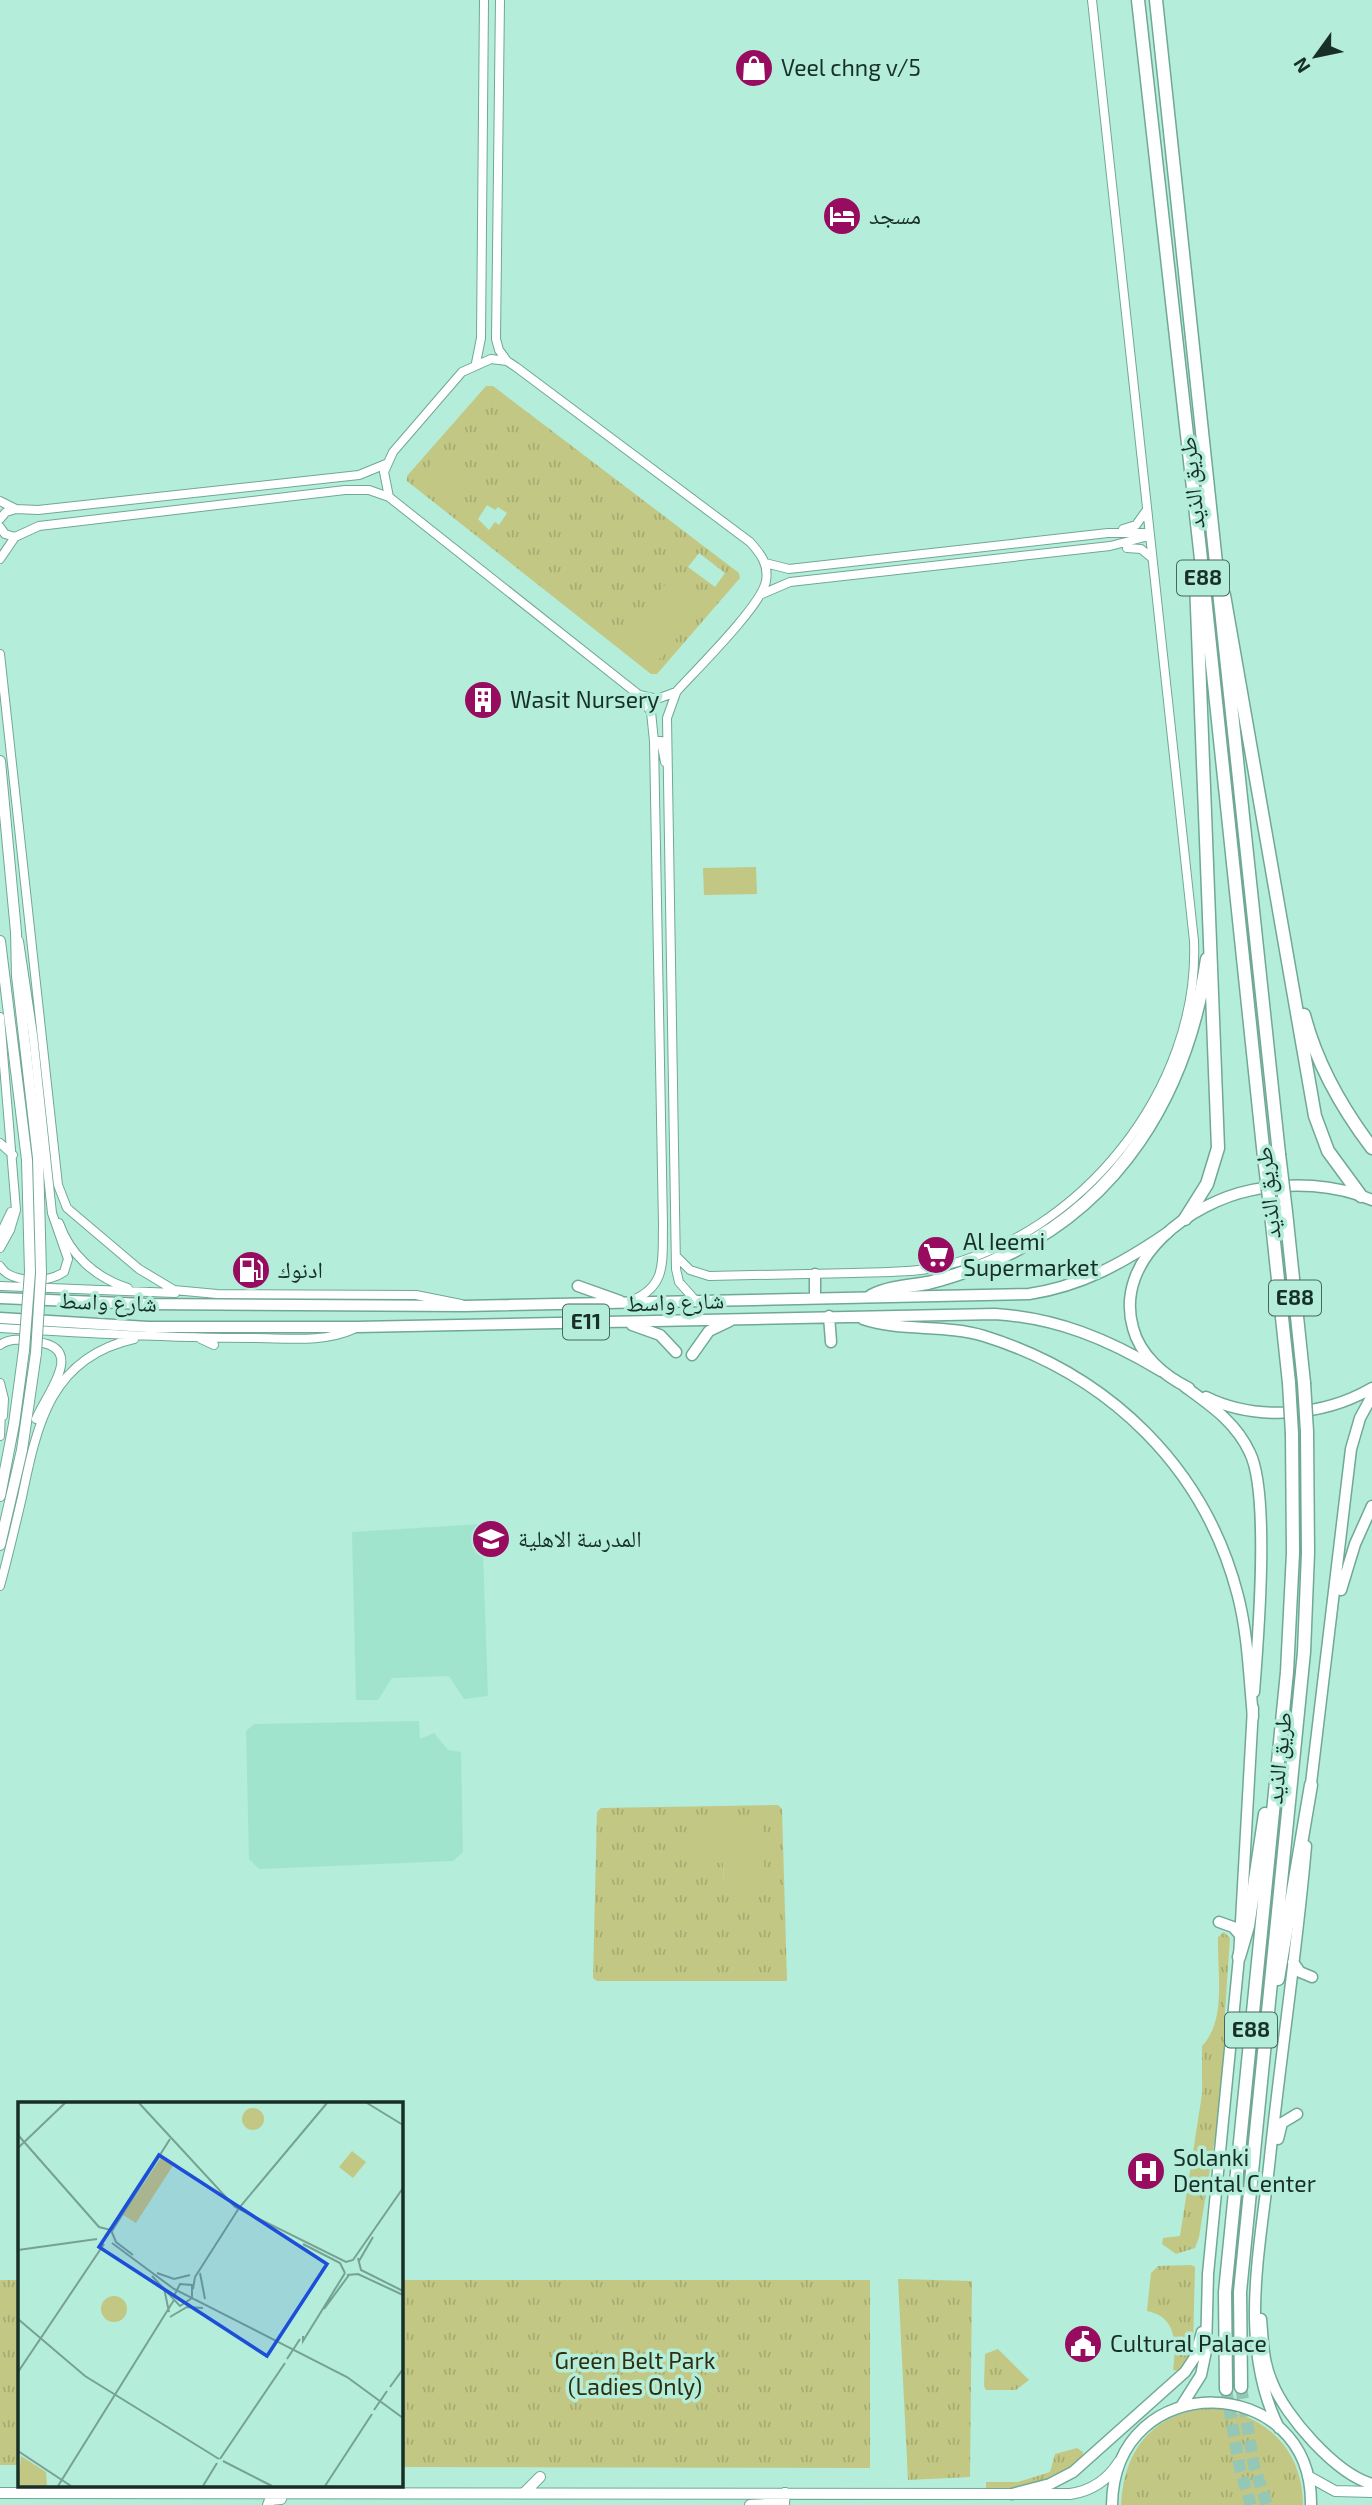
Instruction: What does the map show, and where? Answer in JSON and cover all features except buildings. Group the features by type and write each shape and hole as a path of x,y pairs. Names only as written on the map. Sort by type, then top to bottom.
{"highway":[{"name":"طريق الذيد","path":"1138,0 1200,550 1289,1383 1292,1434 1292,1593 1278,1763 1225,2292 1226,2389"},
{"name":"طريق الذيد","path":"1156,0 1286,1212 1307,1432 1309,1526 1305,1643 1238,2312 1241,2387"},
{"path":"1185,1219 1208,1184 1218,1148 1196,594 1200,550"},
{"path":"1216,575 1228,609 1288,964 1320,1134 1337,1168 1367,1198"},
{"path":"871,1296 948,1278 1016,1250 1063,1219 1105,1182 1141,1139 1181,1066 1197,1016 1211,927"},
{"path":"1288,964 1321,1064 1336,1095 1372,1148"},
{"path":"1239,1957 1248,1926 1268,1793 1278,1763"},
{"path":"1265,2037 1275,2000 1311,1785"}],"main road":[{"path":"0,761 16,932 17,976 38,1158 41,1273 36,1353 22,1450 0,1545"},
{"path":"0,941 26,1160 30,1272 15,1424 0,1496"},
{"path":"1182,2405 1196,2387 1205,2363 1206,2319 1239,1957 1253,1717 1260,1505 1252,1456 1234,1426 1161,1371 1141,1348 1134,1334 1129,1304 1137,1272 1145,1258 1167,1233 1185,1219 1226,1197 1278,1186 1334,1189 1367,1198"},
{"name":"شارع واسط","path":"0,1298 145,1304 464,1306 1029,1294 1058,1290 1111,1269 1167,1233"},
{"path":"815,1274 815,1297"},
{"path":"579,1286 626,1303"},
{"name":"شارع واسط","path":"0,1318 148,1327 357,1327 995,1314 1046,1319 1093,1335 1161,1371"},
{"path":"855,1315 878,1322 967,1331 1033,1353 1106,1395 1151,1436 1188,1482 1224,1550 1243,1619 1253,1717"},
{"path":"830,1316 831,1342"},
{"path":"692,1356 709,1331 737,1318"},
{"path":"619,1321 660,1335 676,1352"},
{"path":"1184,1386 1235,1407 1278,1413 1322,1408 1372,1388"},
{"path":"1279,2428 1266,2399 1257,2366 1256,2294 1311,1785 1351,1449 1360,1418 1372,1396"},
{"path":"1332,1619 1351,1554 1372,1506"},
{"path":"1219,1922 1233,1927 1240,1935"},
{"path":"1293,1962 1300,1972 1312,1977"},
{"path":"1270,2154 1282,2123 1297,2114"},
{"path":"1256,2294 1267,2368 1284,2406 1335,2463 1349,2474 1372,2484"},
{"path":"1012,2494 1062,2479 1097,2453 1191,2365 1206,2319"},
{"path":"0,2493 94,2489 335,2495 1070,2494 1087,2490 1109,2476 1144,2426 1182,2405 1203,2401 1233,2404 1262,2415 1279,2428 1297,2450 1308,2476 1311,2505"},
{"path":"1112,2505 1119,2462"},
{"path":"1308,2476 1335,2491 1372,2491"},
{"path":"524,2493 540,2477"},
{"path":"329,2488 335,2495"},
{"path":"268,2505 270,2500 286,2498 294,2493"},
{"path":"750,2505 784,2502 785,2493"}],"street":[{"path":"476,363 481,344 484,0"},
{"path":"500,0 497,345 508,361 750,542 765,562 766,581 762,594"},
{"path":"663,1236 666,1250 676,1253 690,1270 709,1276 914,1271 972,1257 1014,1239 1069,1200 1108,1164 1137,1127 1164,1079 1185,1021 1194,954 1092,0"},
{"path":"481,312 496,314"},
{"path":"0,519 6,512 16,509 75,506 364,474 386,464 462,372 476,363 491,359 508,361"},
{"path":"386,464 384,481 389,497"},
{"path":"345,477 345,490"},
{"path":"0,559 15,537 39,526 345,490 369,490 389,497 639,695 651,712 654,741 663,1236 657,1284 647,1294 626,1303"},
{"path":"0,502 16,509"},
{"path":"765,562 789,569 1109,533 1133,527 1146,511"},
{"path":"0,527 5,534 15,537"},
{"path":"1109,533 1149,535"},
{"path":"1109,533 1109,546"},
{"path":"696,1301 679,1282 676,1253 667,718 676,692 762,594 783,584 1109,546 1149,535"},
{"path":"1109,546 1137,548 1152,558"},
{"path":"810,566 808,572 812,580"},
{"path":"0,654 58,1185 67,1208 149,1277 165,1287 186,1293"},
{"path":"639,695 657,699 676,692"},
{"path":"654,741 659,739 662,743 669,771"},
{"path":"0,1266 8,1274 30,1279 52,1279 64,1272 68,1259 53,1222 38,1079 16,932"},
{"path":"0,1017 15,1199 13,1222 0,1248"},
{"path":"38,1079 45,1063"},
{"path":"0,1143 13,1155"},
{"path":"51,1193 61,1228 73,1250 90,1268 111,1282 148,1292"},
{"path":"0,1235 15,1199"},
{"path":"0,1286 186,1293 416,1295 464,1306"},
{"path":"0,1328 199,1338 316,1338 340,1335 357,1327"},
{"path":"30,1456 50,1401 74,1368 102,1348 146,1336"},
{"path":"199,1338 214,1345"},
{"path":"0,1345 16,1340 44,1343 56,1349 61,1357 60,1375 36,1419 0,1586"},
{"path":"0,1383 4,1399 0,1436"}],"shaded area":[{"path":"482,1524 488,1696 464,1699 449,1676 392,1678 378,1700 356,1700 352,1532"},
{"path":"419,1721 420,1739 434,1733 448,1750 461,1752 463,1852 453,1861 259,1869 249,1859 246,1731 254,1724"}],"green space":[{"path":"486,386 493,386 739,573 740,578 657,674 651,674 407,481 407,476","holes":["487,505 495,510 498,507 507,513 499,525 495,522 489,530 478,519","699,553 725,573 715,587 688,567"]},
{"path":"438,455 466,477 449,500 420,478"},
{"path":"673,575 706,603 655,664 622,636"},
{"path":"756,867 757,894 704,895 703,868"},
{"path":"778,1805 782,1809 787,1981 597,1981 593,1978 597,1812 601,1808","holes":["723,1862 764,1885 724,1885"]},
{"path":"763,1824 765,1885 724,1885 723,1863 696,1863 695,1826"},
{"path":"1224,1932 1230,1938 1224,2026 1224,2081 1199,2237 1195,2248 1176,2254 1162,2244 1163,2238 1180,2236 1202,2094 1202,2046 1210,2035 1218,2009 1218,1937"},
{"path":"1158,2266 1195,2267 1193,2345 1191,2355 1180,2371 1173,2370 1175,2351 1170,2326 1165,2319 1147,2311 1151,2273"},
{"path":"898,2279 972,2281 970,2477 908,2480"},
{"path":"0,2280 18,2280 18,2465 0,2465"},
{"name":"Green Belt Park (Ladies Only)","path":"402,2280 870,2280 870,2468 402,2467"},
{"path":"998,2349 1029,2380 1016,2390 986,2390 984,2386 985,2354"},
{"path":"1217,2408 1252,2420 1280,2440 1297,2469 1303,2505 1121,2505 1129,2465 1137,2448 1148,2435 1177,2416 1196,2410"},
{"path":"1077,2448 1083,2452 1082,2461 1049,2479 1011,2490 986,2488 986,2482 1018,2482 1050,2472 1055,2454"}],"tunnel":[{"path":"1241,2387 1254,2466 1267,2505"},
{"path":"1226,2389 1240,2469 1251,2505"}],"place":[{"name":"Veel chng v/5","path":"754,68"},
{"name":"مسجد","path":"842,216"},
{"name":"Wasit Nursery","path":"483,700"},
{"name":"Al Ieemi Supermarket","path":"936,1255"},
{"name":"ادنوك","path":"251,1270"},
{"name":"المدرسة الاهلية","path":"491,1539"},
{"name":"Solanki Dental Center","path":"1146,2171"},
{"name":"Cultural Palace","path":"1083,2344"}]}
